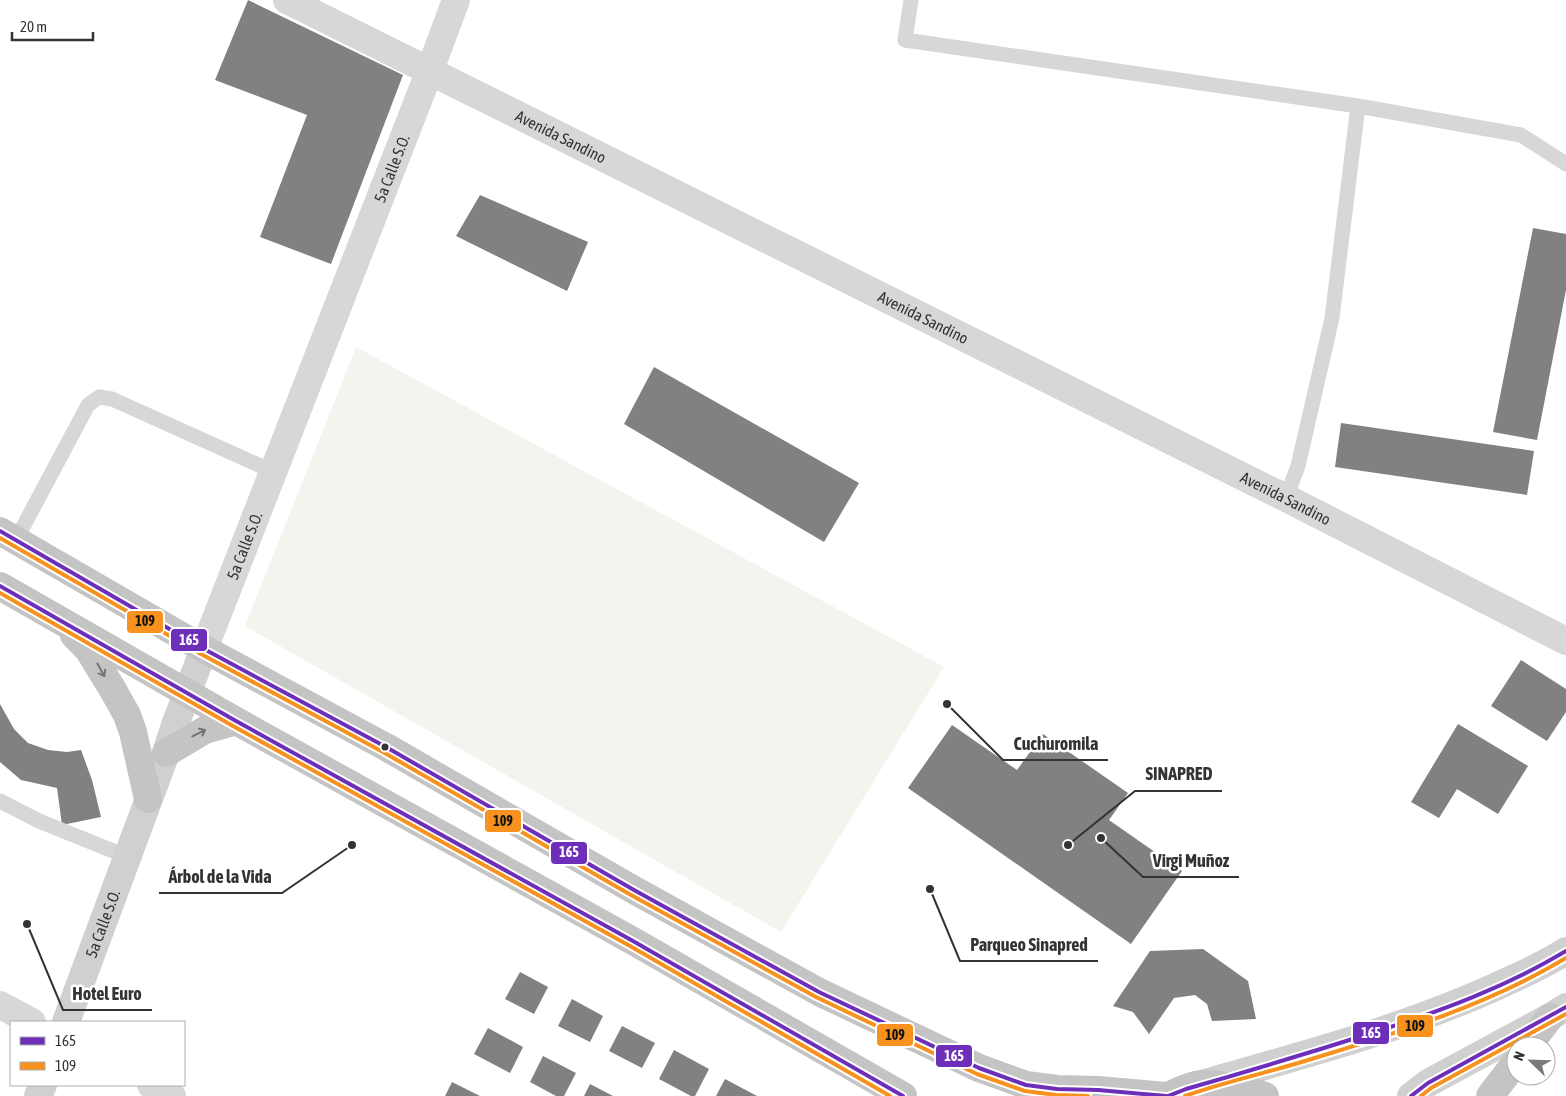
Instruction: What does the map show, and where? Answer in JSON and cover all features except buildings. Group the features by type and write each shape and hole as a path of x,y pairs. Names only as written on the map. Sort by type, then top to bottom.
{"highway":[{"path":"8,536 204,649 386,747 634,890 820,992 979,1068 1026,1085 1167,1096 1202,1084 1234,1088 1265,1096"},
{"path":"0,586 187,694 633,941 903,1096"},
{"path":"59,619 88,649 114,690 127,715 133,732 148,800"},
{"path":"166,753 205,730 236,721"},
{"path":"1537,1036 1558,1012"},
{"path":"1490,1096 1506,1075"}],"main road":[{"name":"5a Calle S.O.","path":"66,1021 166,753 174,725 204,649"},
{"path":"1202,1084 1433,1013 1482,994 1566,952"},
{"path":"1411,1096 1428,1083 1558,1012"}],"street":[{"name":"Avenida Sandino","path":"287,0 1286,498 1563,639"},
{"name":"5a Calle S.O.","path":"204,649 456,0"},
{"path":"0,1006 30,1021"},
{"path":"153,1086 172,1096"}],"lane":[{"path":"911,0 904,40 1358,106 1521,135 1566,164"},
{"path":"1286,498 1298,466 1332,318 1358,106"},
{"path":"8,536 88,405 99,397 112,399 274,472"},
{"path":"0,801 39,821 128,857"}],"shaded area":[{"path":"356,347 944,667 781,932 245,626"}],"transit line":[{"name":"165","path":"0,531 204,649 386,747 634,890 819,992 979,1068 1026,1085 1057,1089 1098,1090 1166,1096"},
{"name":"109","path":"0,538 201,654 383,752 631,895 816,997 977,1074 1025,1091 1056,1095 1088,1096"},
{"name":"165","path":"0,586 236,721 633,941 903,1096"},
{"name":"109","path":"0,593 233,726 630,946 890,1096"},
{"name":"165","path":"1168,1096 1424,1016 1497,987 1566,951"},
{"name":"109","path":"1185,1096 1406,1029 1504,991 1566,958"},
{"name":"165","path":"1411,1096 1428,1083 1566,1007"},
{"name":"109","path":"1421,1096 1431,1088 1566,1014"}],"place":[{"name":"Cuchuromila","path":"947,704"},
{"name":"Virgi Muñoz","path":"1101,838"},
{"name":"Árbol de la Vida","path":"352,845"},
{"name":"SINAPRED","path":"1068,845"},
{"name":"Parqueo Sinapred","path":"930,889"},
{"name":"Hotel Euro","path":"27,924"}]}
